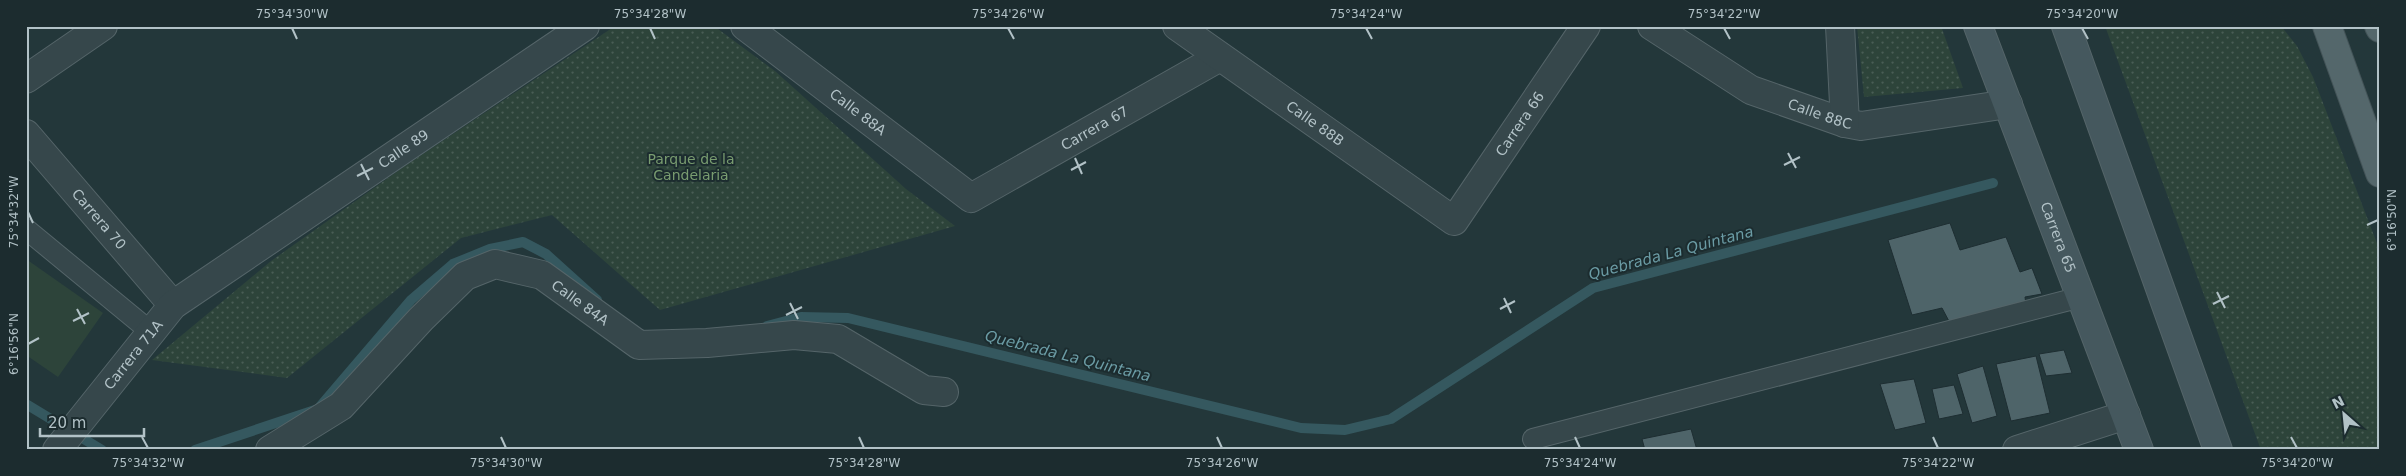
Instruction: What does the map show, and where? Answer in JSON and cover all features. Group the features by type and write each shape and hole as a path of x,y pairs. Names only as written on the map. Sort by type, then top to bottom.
{"main road":[{"name":"Carrera 65","path":"1978,26 2139,450"},
{"path":"2066,26 2218,450"},
{"path":"2314,26 2341,67"},
{"path":"2327,26 2380,173"}],"street":[{"path":"26,79 103,26"},
{"name":"Calle 89","path":"173,305 585,26"},
{"name":"Calle 88A","path":"745,26 971,198"},
{"name":"Calle 88B","path":"1176,26 1454,221"},
{"name":"Carrera 66","path":"1454,221 1586,26"},
{"name":"Calle 88C","path":"1652,26 1751,90 1845,123 1861,126 2008,104"},
{"path":"1840,26 1845,123"},
{"name":"Carrera 67","path":"971,198 1220,57"},
{"name":"Carrera 70","path":"26,134 173,305"},
{"name":"Calle 84A","path":"270,450 341,406 421,319 465,276 495,264 542,275 639,345 706,343 794,335 838,339 924,390 944,392"},
{"name":"Carrera 71A","path":"70,447 151,332 173,305"},
{"path":"2017,450 2126,415"}],"lane":[{"path":"26,229 151,332"},
{"path":"1533,439 2081,297"}],"green space":[{"name":"Parque de la Candelaria","path":"615,26 714,26 775,71 906,189 955,226 660,310 552,215 461,238 287,378 152,360 271,261 405,166"},
{"path":"1857,26 1941,26 1963,88 1864,97"},
{"path":"2105,26 2281,26 2297,46 2313,77 2380,251 2380,450 2261,450"},
{"path":"26,259 103,313 58,377 26,355"}],"building":[{"path":"1950,223 1960,250 2006,237 2020,272 2032,268 2042,294 2025,297 2026,305 1951,325 1942,308 1912,315 1888,240"},
{"path":"2064,350 2072,373 2046,376 2039,354"},
{"path":"2036,356 2050,413 2011,421 1996,364"},
{"path":"1983,366 1997,416 1972,423 1957,374"},
{"path":"1914,379 1926,423 1895,430 1880,384"},
{"path":"1954,385 1963,414 1939,419 1932,389"},
{"path":"1691,429 1697,450 1645,450 1642,439"}],"waterway":[{"name":"Quebrada La Quintana","path":"767,326 801,317 848,318 1301,428 1345,430 1391,419 1593,288 1993,183"},
{"name":"Quebrada La Quintana","path":"195,450 318,409 411,300 453,264 490,249 523,242 546,254 597,300"},
{"name":"Quebrada La Quintana","path":"26,404 102,450"}]}
